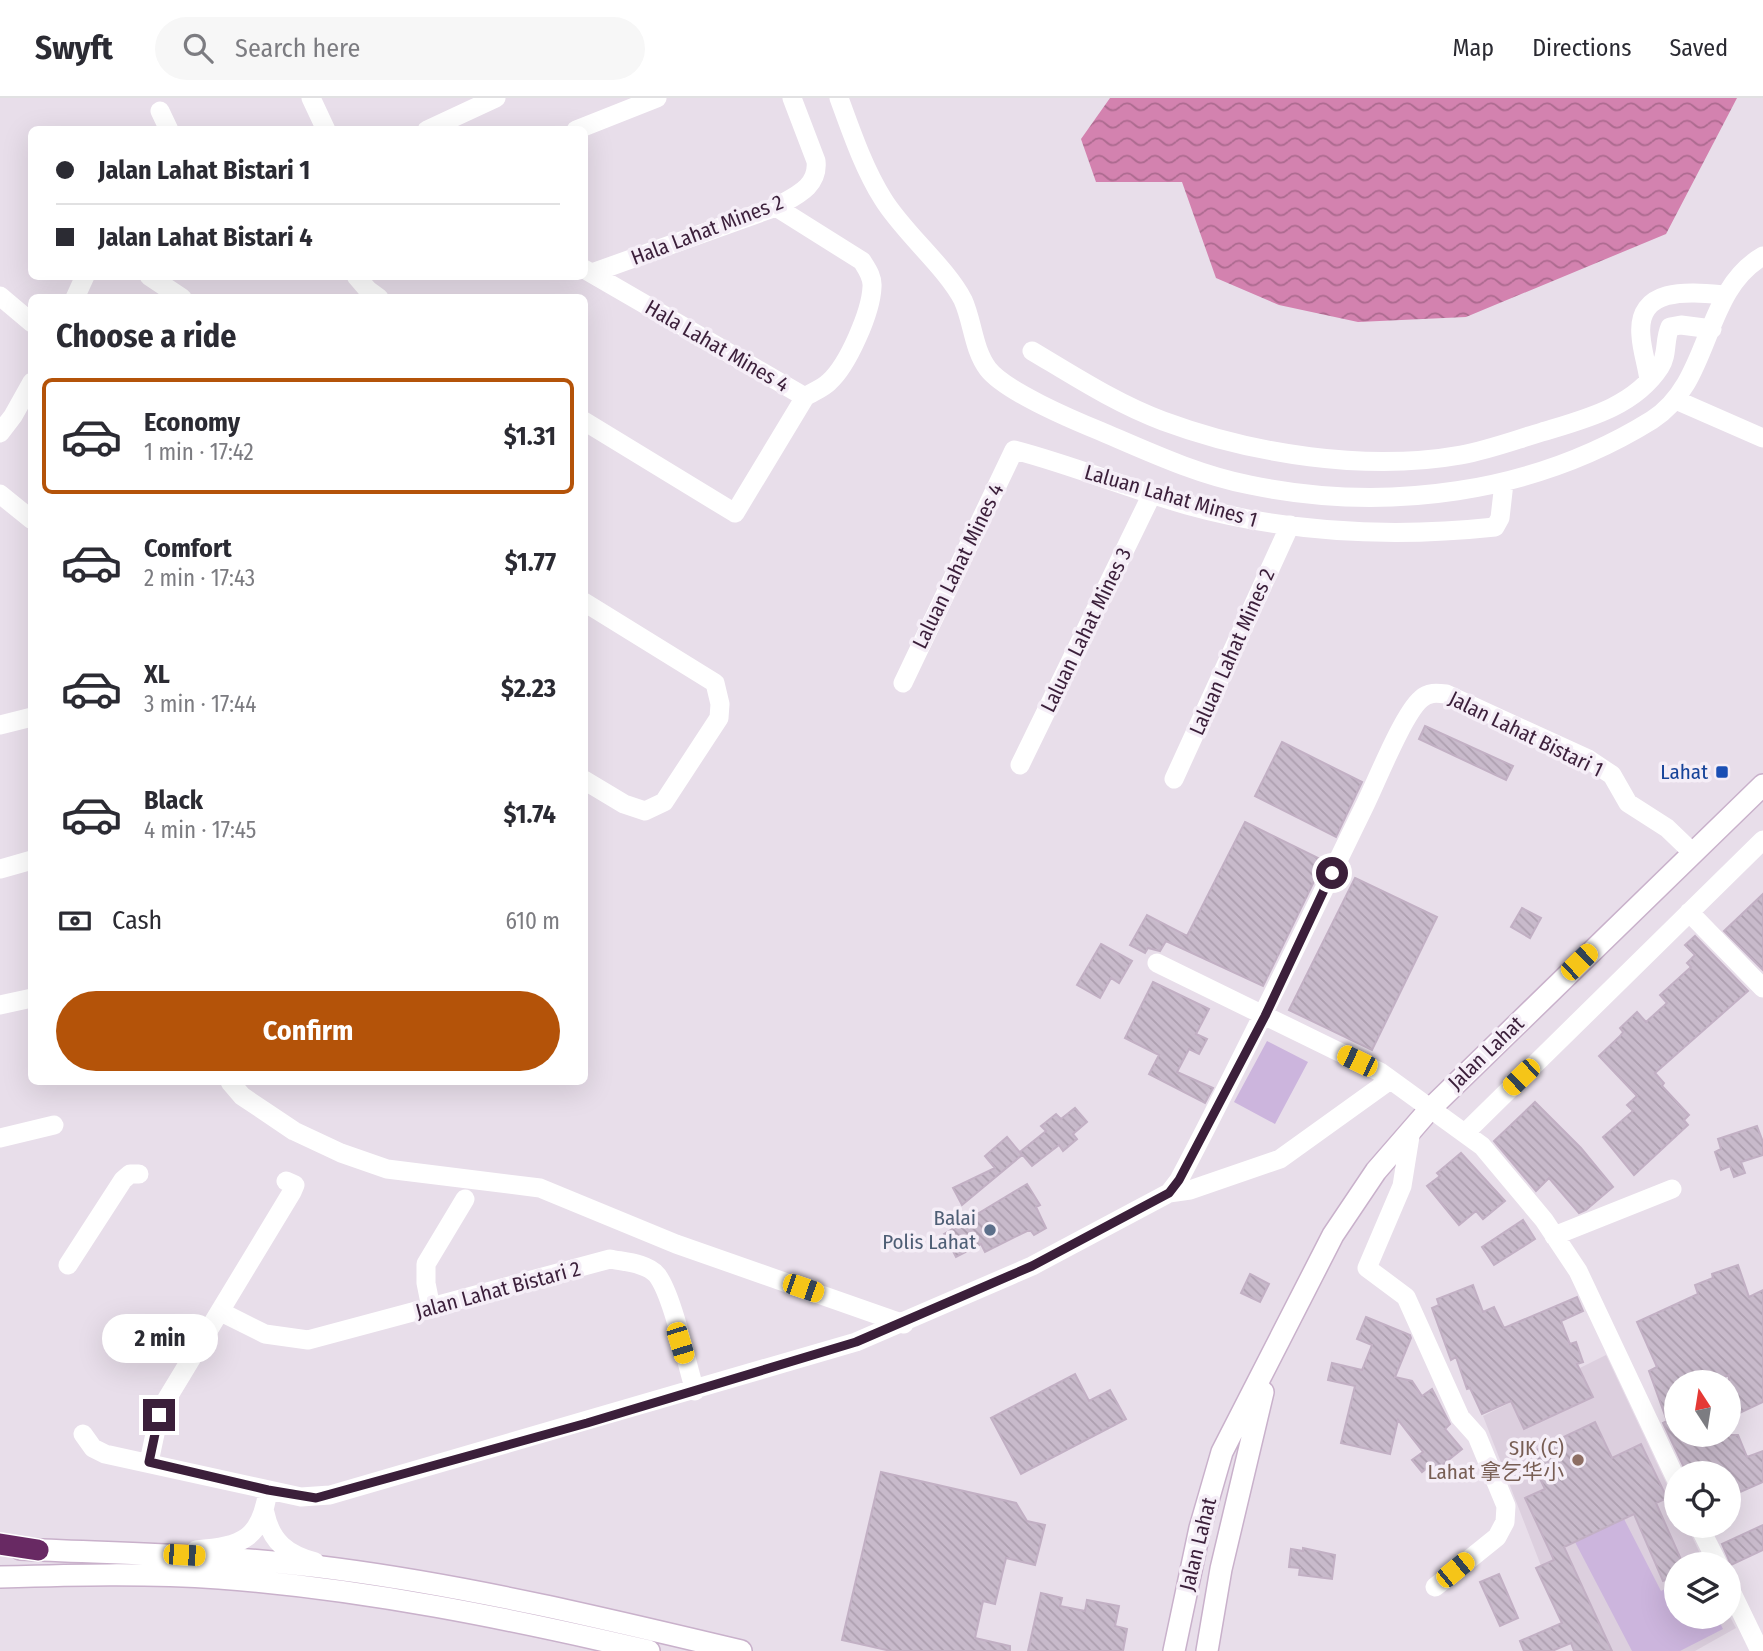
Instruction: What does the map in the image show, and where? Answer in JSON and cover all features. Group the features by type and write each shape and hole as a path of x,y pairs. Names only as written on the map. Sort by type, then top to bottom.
{"highway":[{"path":"0,1546 38,1550"}],"main road":[{"name":"Jalan Lahat","path":"1174,1651 1200,1528 1222,1452 1333,1235 1376,1171 1429,1110 1763,785"},
{"name":"Jalan Lahat","path":"1207,1651 1221,1569 1268,1366"},
{"path":"1197,1651 1205,1603 1249,1456"},
{"path":"38,1550 146,1553 335,1569 508,1598 741,1651"},
{"path":"0,1577 146,1575 289,1585 399,1599 519,1621 649,1651"},
{"path":"1168,1651 1178,1629"}],"street":[{"path":"311,98 324,126"},
{"path":"433,126 470,103 496,98"},
{"path":"586,126 657,98"},
{"name":"Hala Lahat Mines 2","path":"588,271 776,206 799,194 813,182 817,172 792,98"},
{"path":"839,98 883,199 962,299 975,342 988,369 1004,383 1088,426 1173,463 1248,485 1357,498 1446,494 1504,483 1561,464 1654,419 1676,400 1712,329 1725,296 1755,261 1763,256"},
{"path":"776,206 862,261 871,276 872,287 867,312 856,340 830,382 805,397"},
{"name":"Hala Lahat Mines 4","path":"588,271 805,397 735,513 588,423"},
{"path":"155,280 177,294"},
{"path":"360,280 375,294"},
{"path":"1649,380 1641,325 1650,307 1666,294 1684,292 1725,296"},
{"path":"0,296 28,320"},
{"path":"1032,351 1098,390 1162,420 1266,450 1382,461 1462,455 1577,422 1628,401 1649,380 1661,366 1670,327 1681,324 1712,329"},
{"path":"0,433 28,389"},
{"path":"1676,400 1763,438"},
{"name":"Laluan Lahat Mines 1","path":"1014,450 1152,494 1259,522 1371,533 1495,527 1500,518 1504,483"},
{"name":"Laluan Lahat Mines 4","path":"903,682 1014,450"},
{"path":"0,494 28,517"},
{"name":"Laluan Lahat Mines 3","path":"1020,765 1152,494"},
{"name":"Laluan Lahat Mines 2","path":"1174,779 1290,526"},
{"path":"588,604 715,683 720,704 719,718 664,802 645,811 624,804 588,782"},
{"name":"Jalan Lahat Bistari 1","path":"1169,1193 1179,1180 1265,1016 1412,709 1422,698 1435,692 1446,694 1588,759 1612,775 1628,803 1667,828 1692,852"},
{"path":"0,725 28,718"},
{"path":"1465,1133 1763,840"},
{"path":"0,869 28,861"},
{"path":"1689,912 1763,988"},
{"path":"1157,963 1390,1080 1482,1146 1544,1220 1578,1271 1668,1461"},
{"path":"0,1005 28,999"},
{"name":"Jalan Lahat Bistari 1","path":"83,1434 93,1448 105,1454 300,1497 330,1495 810,1358 904,1324 1047,1259 1169,1193 1190,1190 1280,1159 1390,1080"},
{"path":"233,1085 242,1096 294,1131 341,1153 387,1169 540,1188 676,1244 904,1324"},
{"path":"0,1138 54,1125"},
{"path":"1411,1130 1402,1186 1367,1268 1406,1297 1460,1417 1477,1436 1506,1506 1505,1522 1497,1537 1435,1587"},
{"path":"68,1265 123,1180 130,1174 139,1174"},
{"path":"149,1462 159,1415 165,1402 292,1192 295,1185 286,1181"},
{"path":"1554,1236 1672,1189"},
{"path":"431,1308 426,1283 426,1264 465,1199"},
{"name":"Jalan Lahat Bistari 2","path":"221,1312 265,1334 308,1340 610,1259 635,1264 656,1273 667,1294 695,1391"},
{"path":"268,1490 265,1513 268,1529 285,1550 335,1569"},
{"path":"146,1553 241,1543 257,1528 265,1513"},
{"path":"1741,1612 1760,1651"}],"shaded area":[{"path":"1267,1041 1308,1062 1275,1124 1234,1102"},
{"name":"SJK (C) Lahat 拿乞华小","path":"1606,1355 1664,1478 1664,1538 1693,1538 1699,1552 1664,1552 1664,1629 1734,1629 1695,1651 1574,1651 1483,1416"},
{"path":"1623,1517 1661,1591 1664,1589 1664,1629 1723,1629 1680,1651 1632,1651 1575,1542"}],"water":[{"path":"1110,98 1737,98 1666,234 1466,317 1358,322 1279,305 1216,278 1182,182 1096,182 1081,139"}],"building":[{"path":"1425,726 1513,766 1506,780 1419,739"},
{"path":"1282,742 1362,782 1336,837 1255,796"},
{"path":"1245,822 1324,861 1263,986 1166,941 1160,951 1148,948 1145,953 1130,945 1147,915 1187,936"},
{"path":"1355,878 1437,917 1372,1050 1289,1010"},
{"path":"1763,894 1763,970 1724,931"},
{"path":"1522,908 1541,918 1530,938 1511,927"},
{"path":"1695,936 1748,991 1655,1073 1664,1083 1662,1086 1689,1115 1684,1120 1688,1125 1634,1175 1603,1137 1633,1111 1627,1105 1637,1096 1599,1056 1620,1036 1623,1032 1620,1028 1637,1012 1646,1022 1667,1003 1660,995 1691,967 1687,963 1695,955 1685,945"},
{"path":"1101,944 1132,961 1119,983 1111,978 1100,998 1077,985"},
{"path":"1153,982 1209,1009 1196,1034 1207,1039 1199,1054 1189,1049 1177,1072 1213,1088 1205,1103 1149,1074 1159,1055 1125,1038"},
{"path":"1535,1102 1581,1148 1613,1187 1586,1210 1579,1213 1549,1178 1536,1191 1494,1141"},
{"path":"1075,1108 1087,1122 1073,1134 1077,1139 1063,1151 1059,1145 1032,1166 1020,1152 1046,1131 1041,1126 1056,1114 1061,1119"},
{"path":"1757,1126 1763,1142 1763,1155 1741,1162 1745,1173 1734,1177 1730,1166 1721,1170 1715,1152 1721,1149 1718,1139"},
{"path":"1007,1137 1022,1155 962,1205 953,1188 995,1168 985,1156"},
{"path":"1461,1153 1505,1201 1483,1219 1476,1211 1459,1225 1427,1186 1440,1176 1437,1173"},
{"path":"1027,1184 1040,1205 1036,1207 1046,1228 1034,1235 1027,1231 985,1252 981,1244 956,1257 944,1234"},
{"path":"1523,1220 1535,1239 1494,1265 1482,1247"},
{"path":"1738,1265 1749,1297 1763,1290 1763,1402 1741,1412 1741,1370 1664,1370 1664,1413 1649,1371 1657,1367 1637,1322 1698,1294 1695,1285 1713,1278 1712,1274"},
{"path":"1250,1274 1269,1284 1260,1302 1241,1293"},
{"path":"1473,1285 1483,1312 1494,1307 1504,1328 1577,1297 1583,1311 1561,1321 1570,1344 1576,1342 1583,1362 1577,1364 1593,1397 1524,1429 1511,1401 1482,1414 1470,1388 1467,1389 1456,1357 1451,1360 1432,1308 1439,1305 1437,1299"},
{"path":"1366,1317 1410,1335 1395,1377 1412,1381 1422,1396 1432,1389 1450,1424 1445,1429 1462,1449 1436,1470 1432,1464 1422,1472 1412,1460 1423,1452 1398,1420 1390,1454 1341,1443 1355,1386 1328,1380 1332,1363 1362,1370 1372,1345 1357,1339"},
{"path":"1075,1374 1089,1401 1110,1390 1126,1419 1021,1474 991,1418"},
{"path":"1595,1422 1612,1458 1641,1444 1664,1492 1664,1499 1656,1503 1664,1521 1664,1538 1671,1538 1678,1552 1664,1552 1664,1581 1634,1514 1564,1547 1612,1651 1574,1651 1571,1643 1552,1651 1524,1651 1520,1641 1562,1623 1536,1568 1554,1560 1525,1498 1545,1489 1528,1454"},
{"path":"1741,1442 1747,1457 1763,1451 1763,1482 1741,1492 1741,1461 1681,1461 1674,1447 1741,1447"},
{"path":"881,1472 1016,1503 1027,1521 1045,1525 1035,1565 1006,1558 995,1604 983,1601 975,1638 1010,1646 1010,1651 891,1651 842,1640"},
{"path":"1763,1525 1763,1550 1741,1560 1741,1552 1725,1552 1722,1544 1741,1538 1741,1535"},
{"path":"1303,1548 1335,1555 1332,1579 1299,1575 1300,1568 1289,1567 1291,1549 1303,1551"},
{"path":"1499,1574 1518,1618 1500,1626 1480,1582"},
{"path":"1041,1593 1062,1598 1060,1606 1085,1611 1087,1600 1119,1606 1115,1626 1127,1629 1123,1651 1028,1651"}],"place":[{"name":"Lahat","path":"1722,772"},
{"name":"Balai Polis Lahat","path":"990,1230"},
{"name":"SJK (C) Lahat 拿乞华小","path":"1578,1460"}],"route":[{"path":"159,1415 149,1462 300,1497 316,1498 810,1358 904,1324 1032,1266 1169,1193 1179,1180 1265,1016 1332,873"}]}
